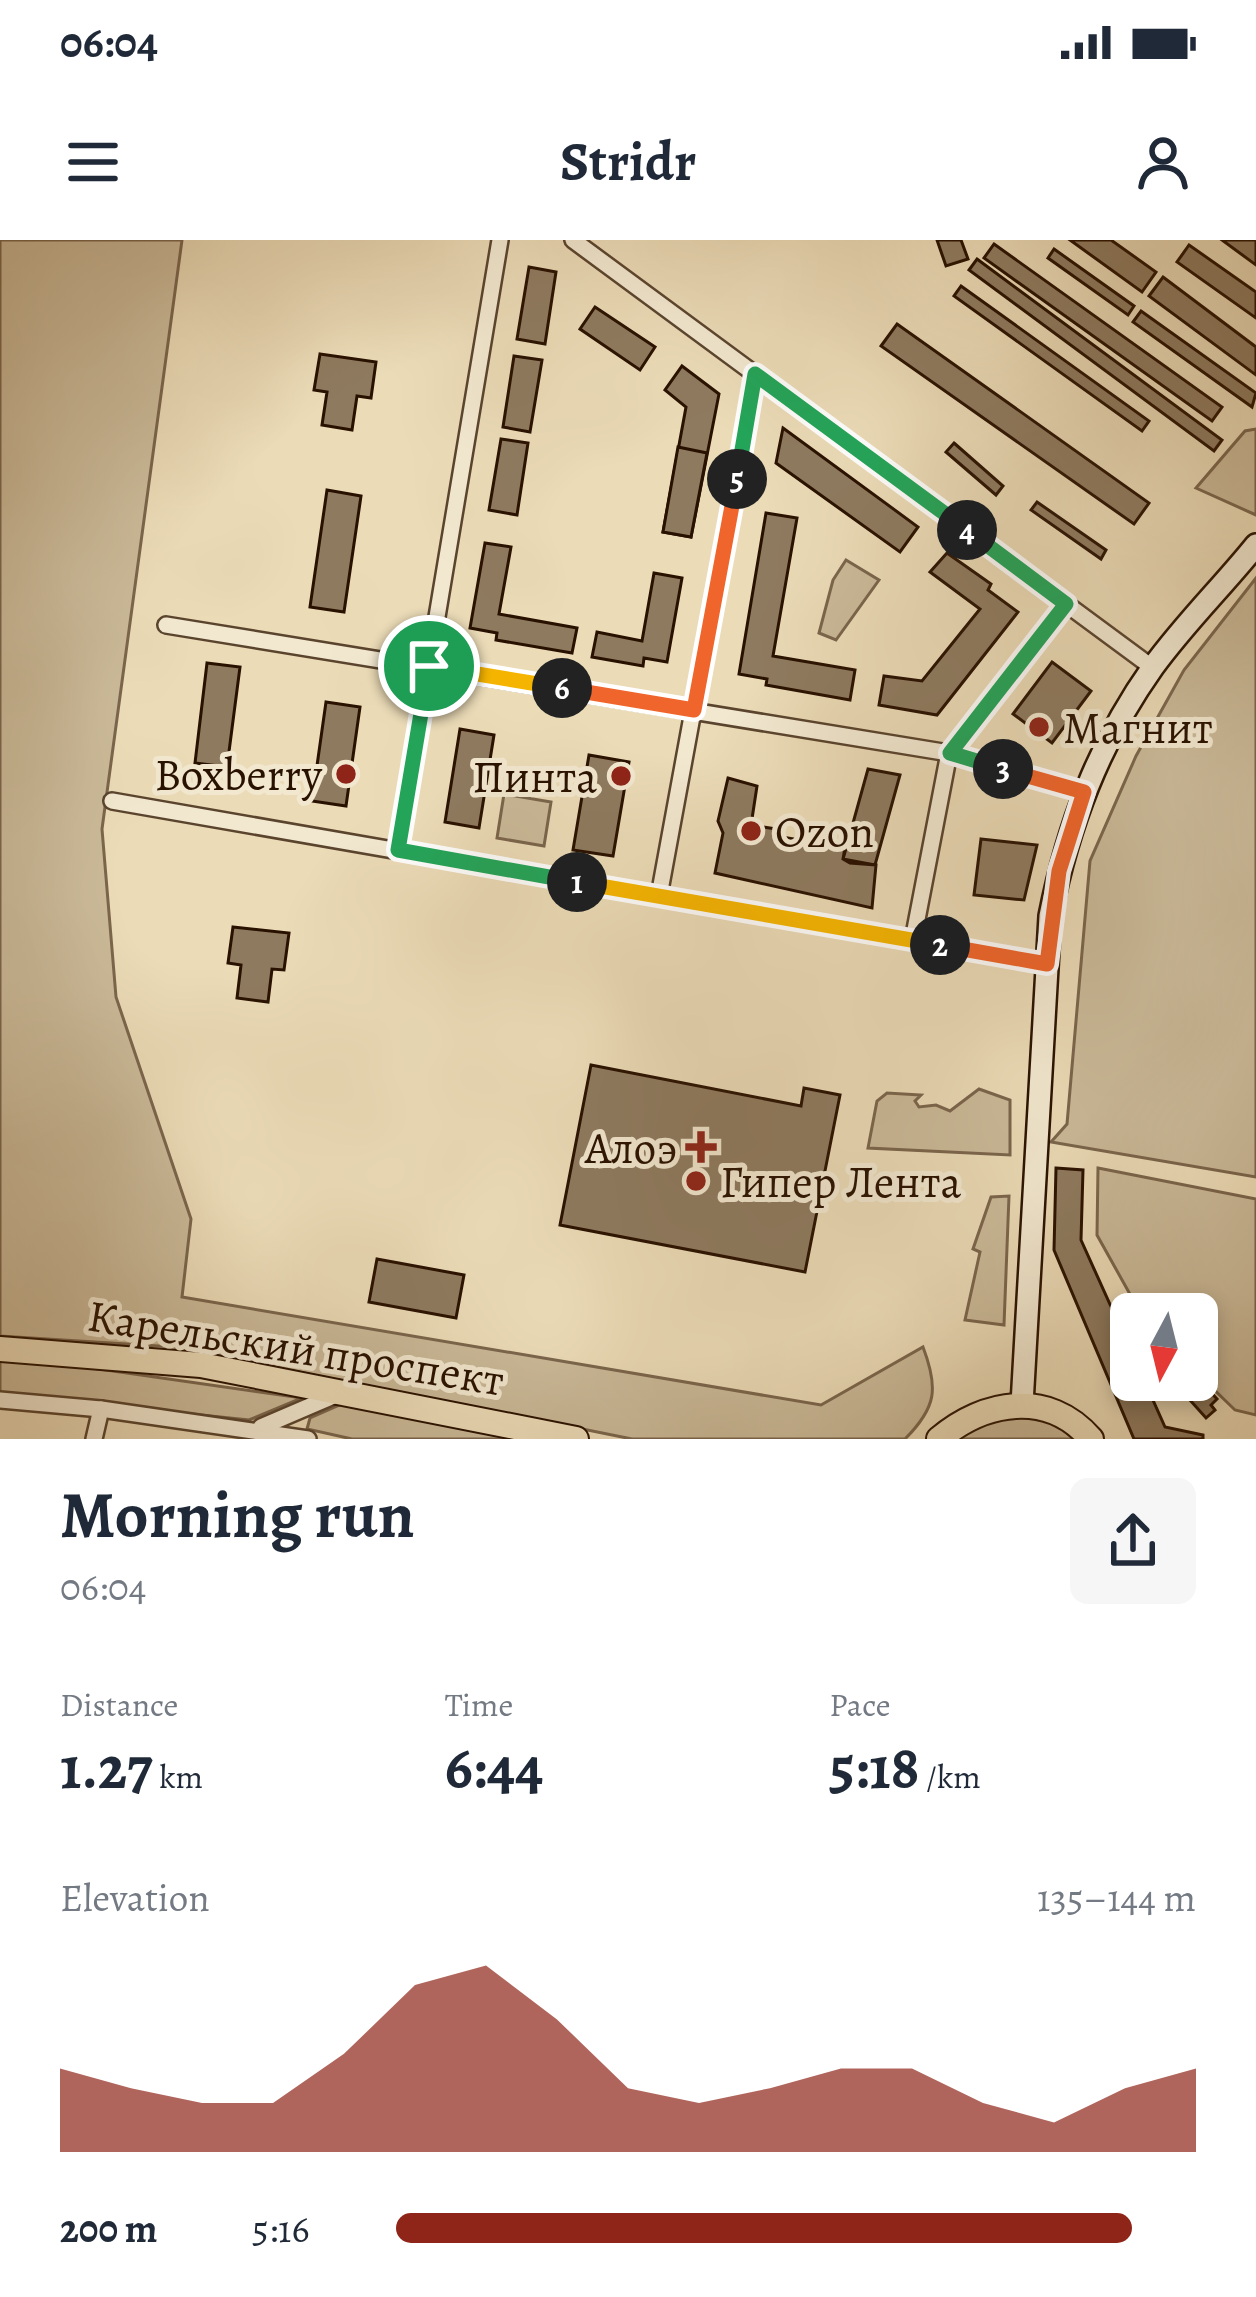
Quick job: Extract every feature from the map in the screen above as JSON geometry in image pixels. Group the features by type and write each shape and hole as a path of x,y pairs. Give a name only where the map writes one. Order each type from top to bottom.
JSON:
{"main road":[{"name":"Карельский проспект","path":"0,1349 201,1365 576,1439"},
{"path":"939,1439 965,1417 1022,1404 1054,1412 1091,1439"}],"street":[{"path":"398,850 500,240"},
{"path":"573,240 1153,668"},
{"path":"659,896 755,374"},
{"path":"1022,1404 1047,964 1059,871 1106,741 1153,668 1256,545"},
{"path":"914,940 950,753 1066,604"},
{"path":"166,625 950,753 1084,792"},
{"path":"112,801 1047,964"},
{"path":"258,1429 344,1390"},
{"path":"0,1400 101,1408 308,1439"},
{"path":"94,1439 101,1408"}],"shaded area":[{"path":"0,240 182,240 102,829 116,997 191,1219 182,1297 821,1405 923,1347 932,1397 905,1439 632,1439 174,1347 0,1336"},
{"path":"1256,429 1256,515 1196,488 1245,431"},
{"path":"846,560 879,580 836,640 819,633 833,580"},
{"path":"1256,578 1256,1177 1051,1142 1067,1124 1090,861 1136,756 1184,670"},
{"path":"504,794 551,802 544,846 497,838"},
{"path":"979,1089 1010,1100 1010,1155 868,1148 877,1101 887,1093 921,1095 915,1101 919,1107 936,1105 950,1111"},
{"path":"1098,1168 1256,1199 1256,1415 1235,1410 1218,1393 1218,1293 1129,1293 1097,1235"},
{"path":"1009,1196 1004,1325 965,1320 980,1252 973,1249 991,1197"},
{"path":"0,1361 57,1363 302,1398 249,1420 0,1394"},
{"path":"342,1404 516,1439 352,1439 307,1429 310,1418"},
{"path":"1026,1415 1061,1423 1081,1439 952,1439 976,1423"}],"building":[{"path":"937,240 961,240 968,259 946,266"},
{"path":"1070,240 1111,240 1156,272 1142,292"},
{"path":"1222,240 1256,240 1256,265"},
{"path":"994,244 1222,407 1212,421 984,258"},
{"path":"1189,245 1256,292 1256,318 1177,262"},
{"path":"1054,249 1134,306 1128,315 1048,258"},
{"path":"977,259 1222,440 1214,451 969,270"},
{"path":"529,267 556,272 545,344 517,339"},
{"path":"1163,277 1256,347 1256,375 1149,296"},
{"path":"961,286 1149,421 1142,431 954,296"},
{"path":"595,307 655,347 640,370 580,329"},
{"path":"1141,311 1256,393 1252,407 1133,322"},
{"path":"897,324 1149,503 1134,524 881,346"},
{"path":"320,354 376,362 371,398 357,396 352,430 322,425 327,392 314,390"},
{"path":"514,356 542,360 530,432 503,427"},
{"path":"682,366 719,394 691,537 663,532 686,407 665,390"},
{"path":"783,428 918,527 900,552 776,463"},
{"path":"501,439 528,443 517,515 489,510"},
{"path":"954,443 1003,486 996,495 946,452"},
{"path":"678,447 707,453 691,537 663,532"},
{"path":"327,490 361,496 344,612 310,607"},
{"path":"1037,502 1106,550 1101,559 1031,510"},
{"path":"766,513 797,518 773,656 855,670 850,700 766,685 767,679 739,674"},
{"path":"485,543 511,547 499,614 577,628 572,653 496,640 497,633 470,628"},
{"path":"947,553 991,584 988,590 1018,612 937,715 879,705 884,676 922,681 980,609 930,572"},
{"path":"654,573 682,578 667,662 644,658 643,666 592,657 597,632 642,641"},
{"path":"1052,662 1091,691 1052,743 1013,714"},
{"path":"207,663 240,667 227,767 195,763"},
{"path":"326,702 360,707 346,806 312,801"},
{"path":"460,729 494,735 479,828 445,822"},
{"path":"589,755 629,762 613,856 573,850"},
{"path":"868,769 900,775 875,865 843,859"},
{"path":"728,778 757,786 750,832 762,833 763,827 783,830 782,837 845,848 843,859 850,863 876,865 872,908 715,873 723,833 718,821"},
{"path":"981,839 1037,845 1024,900 974,895"},
{"path":"233,927 289,933 284,970 272,969 268,1002 237,998 241,965 228,963"},
{"name":"Гипер Лента","path":"591,1065 801,1106 804,1088 840,1095 805,1272 560,1225"},
{"path":"1056,1168 1083,1170 1081,1240 1110,1304 1110,1382 1054,1250"},
{"path":"377,1259 464,1275 456,1318 369,1302"},
{"path":"1118,1401 1153,1401 1165,1427 1203,1435 1203,1439 1134,1439"},
{"path":"1191,1401 1215,1401 1211,1405 1215,1410 1206,1418"}],"place":[{"name":"Магнит","path":"1039,727"},
{"name":"Boxberry","path":"346,774"},
{"name":"Пинта","path":"621,776"},
{"name":"Ozon","path":"751,831"},
{"name":"Алоэ","path":"701,1147"},
{"name":"Гипер Лента","path":"696,1181"}],"route":[{"path":"755,374 1066,604 950,753 1084,792 1059,871 1047,964 398,850 429,666 694,710 755,374"}]}
